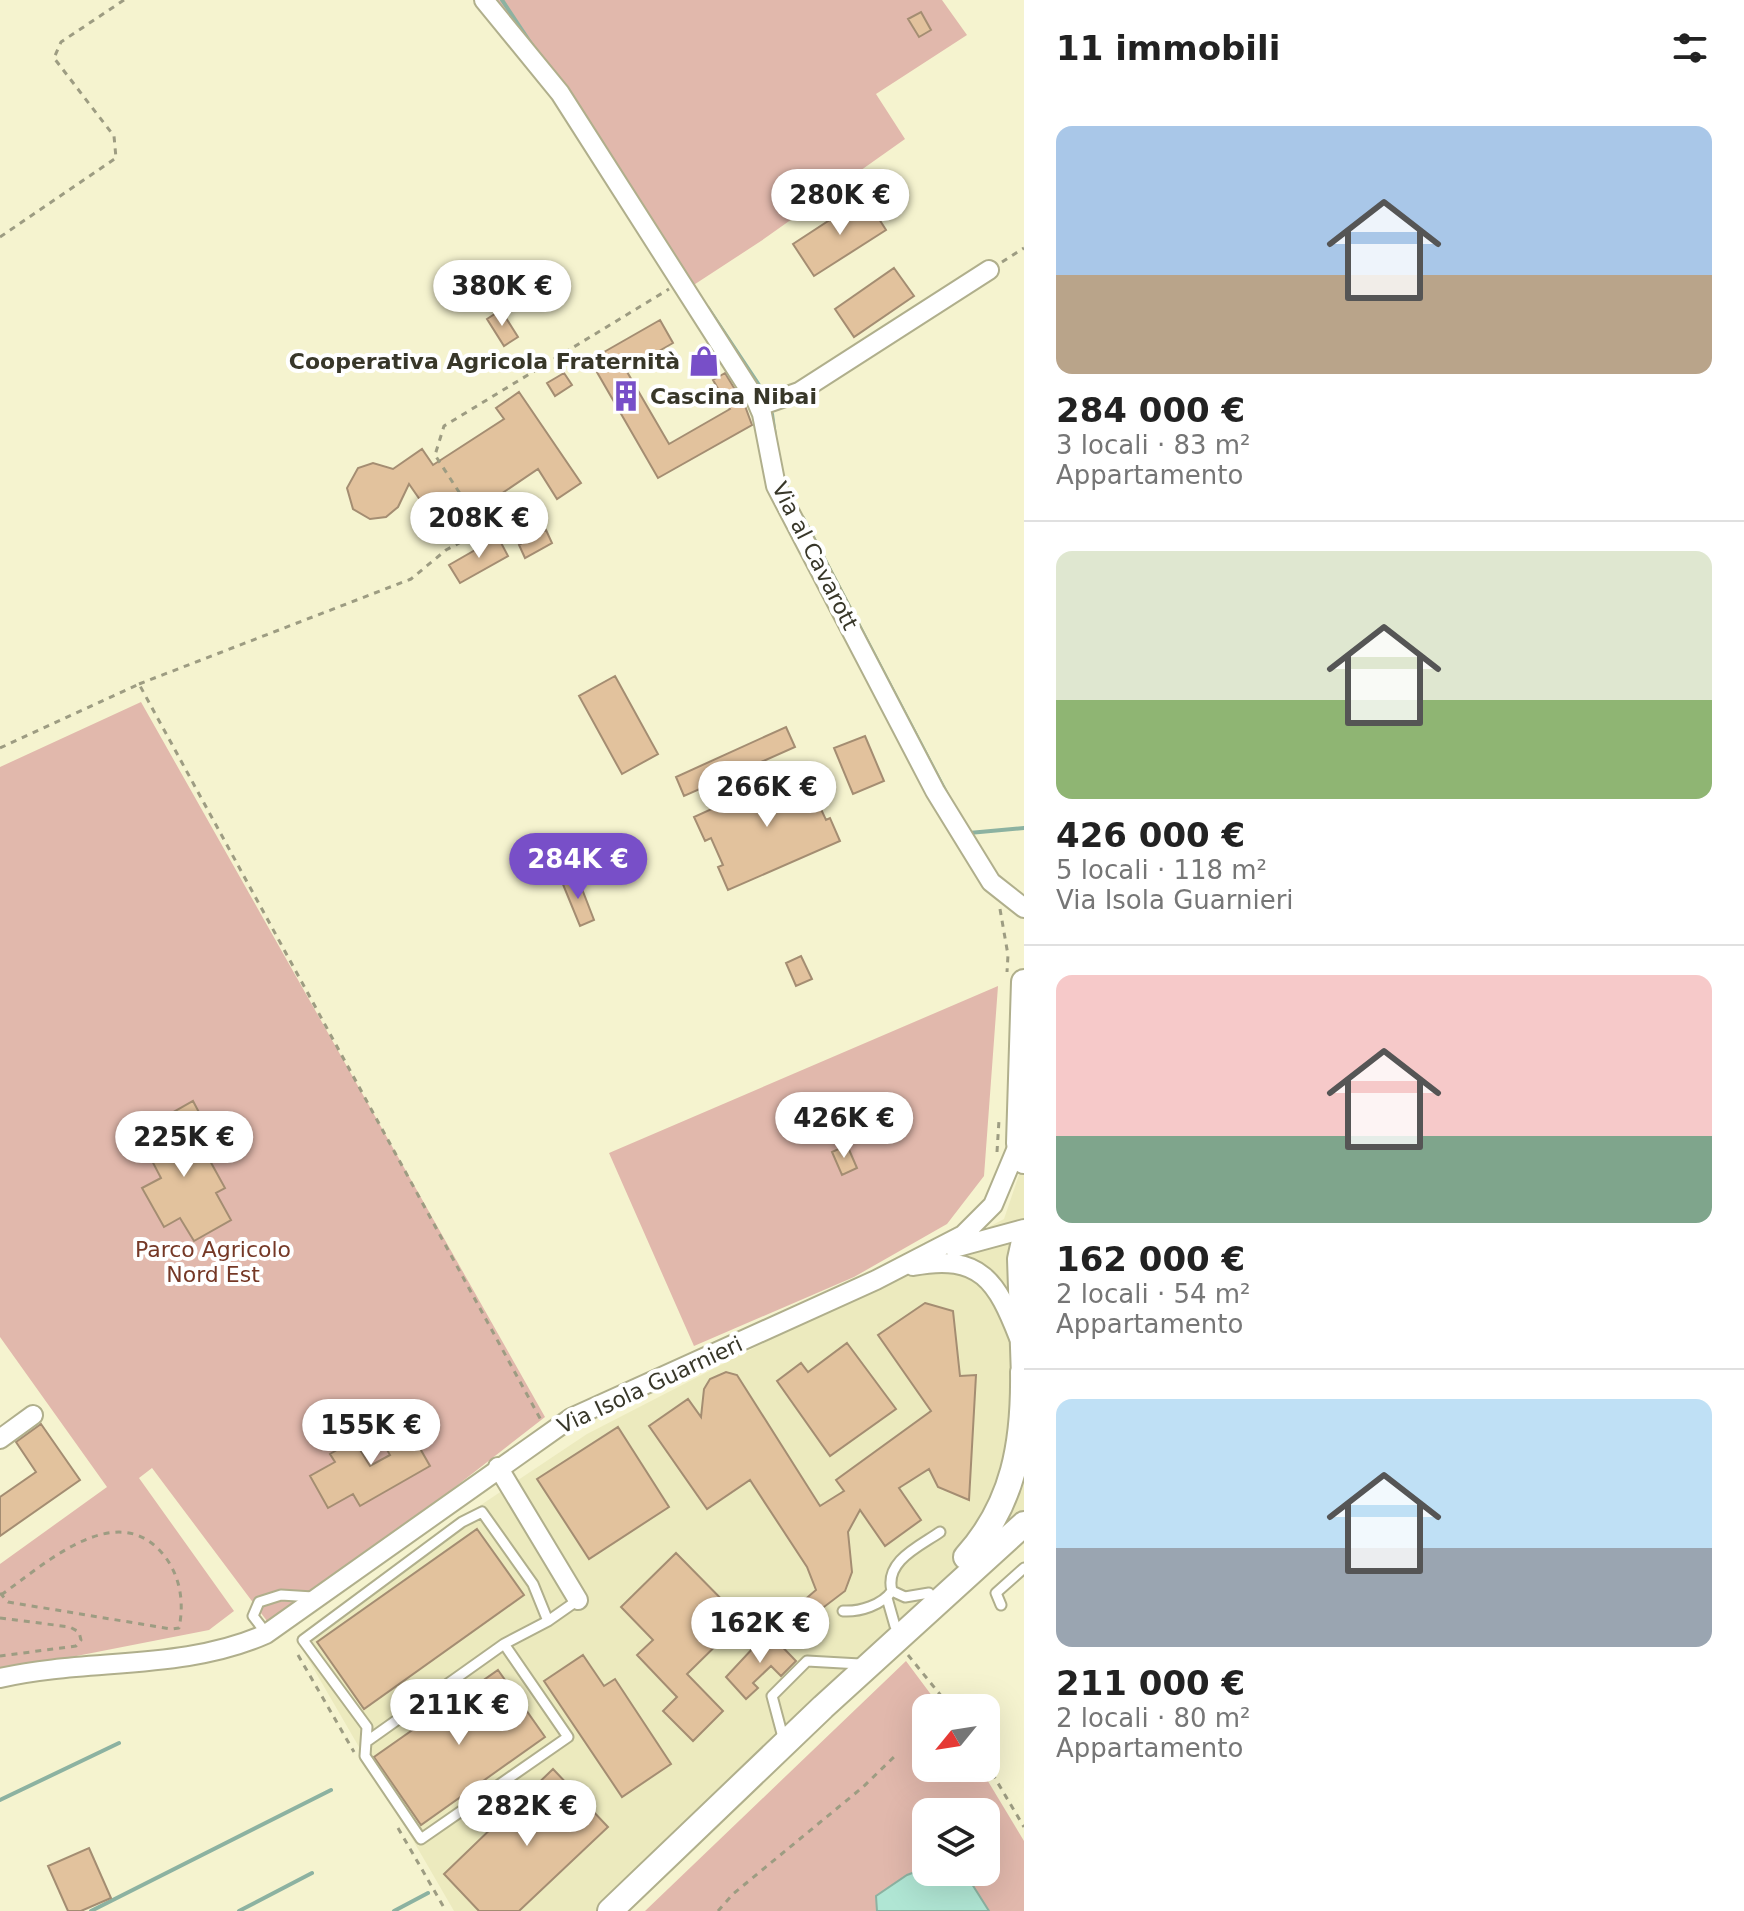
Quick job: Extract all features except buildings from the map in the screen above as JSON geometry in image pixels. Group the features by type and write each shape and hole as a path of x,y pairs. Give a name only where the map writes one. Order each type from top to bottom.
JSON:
{"main road":[{"path":"1015,984 1022,1152"},
{"path":"610,1911 823,1707 981,1541 1002,1507 1022,1439 1020,1259 1024,1241"},
{"path":"823,1707 860,1664 1019,1533"}],"street":[{"name":"Via al Cavarott","path":"484,0 560,93 759,406 776,486 935,791 983,871 1001,893 1024,908"},
{"path":"759,406 799,392 989,270"},
{"name":"Via Isola Guarnieri","path":"0,1678 78,1665 212,1651 266,1634 321,1598 548,1432 594,1406 876,1280 963,1235 985,1216 1022,1152"},
{"name":"Via Isola Guarnieri","path":"917,1259 1024,1229"},
{"name":"Via Isola Guarnieri","path":"876,1280 910,1267 931,1264 957,1266 983,1275 1003,1296 1023,1365"},
{"path":"0,1439 33,1415"},
{"path":"498,1467 578,1600"}],"lane":[{"path":"504,1644 568,1737 421,1839 365,1756 367,1727 303,1640 462,1522 482,1512 533,1584 548,1621"},
{"path":"895,1634 889,1594 890,1580 897,1563 940,1532"},
{"path":"1001,1605 996,1593 1024,1568"},
{"path":"843,1611 861,1609 889,1594 905,1597 929,1593"},
{"path":"266,1634 253,1616 259,1602 289,1594 321,1598"},
{"path":"366,1742 504,1644 548,1621 578,1600"},
{"path":"785,1743 772,1696 807,1661 860,1664"}],"path":[{"path":"0,237 116,158 114,136 54,58 61,42 124,0"},
{"path":"989,270 1024,248"},
{"path":"0,748 139,684 411,579 446,550 476,534 481,526 435,455 444,426 679,283"},
{"path":"139,684 548,1432"},
{"path":"1001,893 1001,917 1015,984"},
{"path":"997,1162 999,1114"},
{"path":"118,1532 159,1550 177,1578 182,1614 179,1628 171,1629 8,1602 0,1595 81,1540 99,1533 118,1532"},
{"path":"0,1618 70,1627 77,1631 81,1640 76,1646 0,1656"},
{"path":"895,1634 940,1694"},
{"path":"718,1911 898,1753"},
{"path":"997,1782 1024,1827"}],"shaded area":[{"path":"1024,1160 1024,1511 599,1911 454,1911 297,1640 457,1521 587,1434 1004,1219"}],"green space":[{"path":"491,0 942,0 967,35 876,94 905,139 686,290"},
{"name":"Parco Agricolo Nord Est","path":"141,702 545,1417 273,1629 152,1468 139,1478 234,1611 209,1630 0,1671 0,1564 107,1487 0,1337 0,767"},
{"path":"998,986 984,1176 947,1224 854,1277 694,1346 609,1153"},
{"path":"906,1661 931,1694 912,1694 912,1782 988,1782 998,1798 912,1798 912,1886 1000,1886 1000,1801 1024,1841 1024,1911 645,1911"}],"water":[{"path":"912,1873 912,1886 973,1886 989,1911 877,1911 876,1896"}],"waterway":[{"path":"502,0 534,48"},
{"path":"708,308 761,388"},
{"path":"772,414 775,436"},
{"path":"803,518 949,798"},
{"path":"969,833 1024,828"},
{"path":"0,1800 119,1743"},
{"path":"91,1911 331,1790"},
{"path":"239,1911 312,1873"},
{"path":"394,1911 428,1893"}],"place":[{"name":"Cooperativa Agricola Fraternità","path":"704,361"},
{"name":"Cascina Nibai","path":"626,396"}]}
